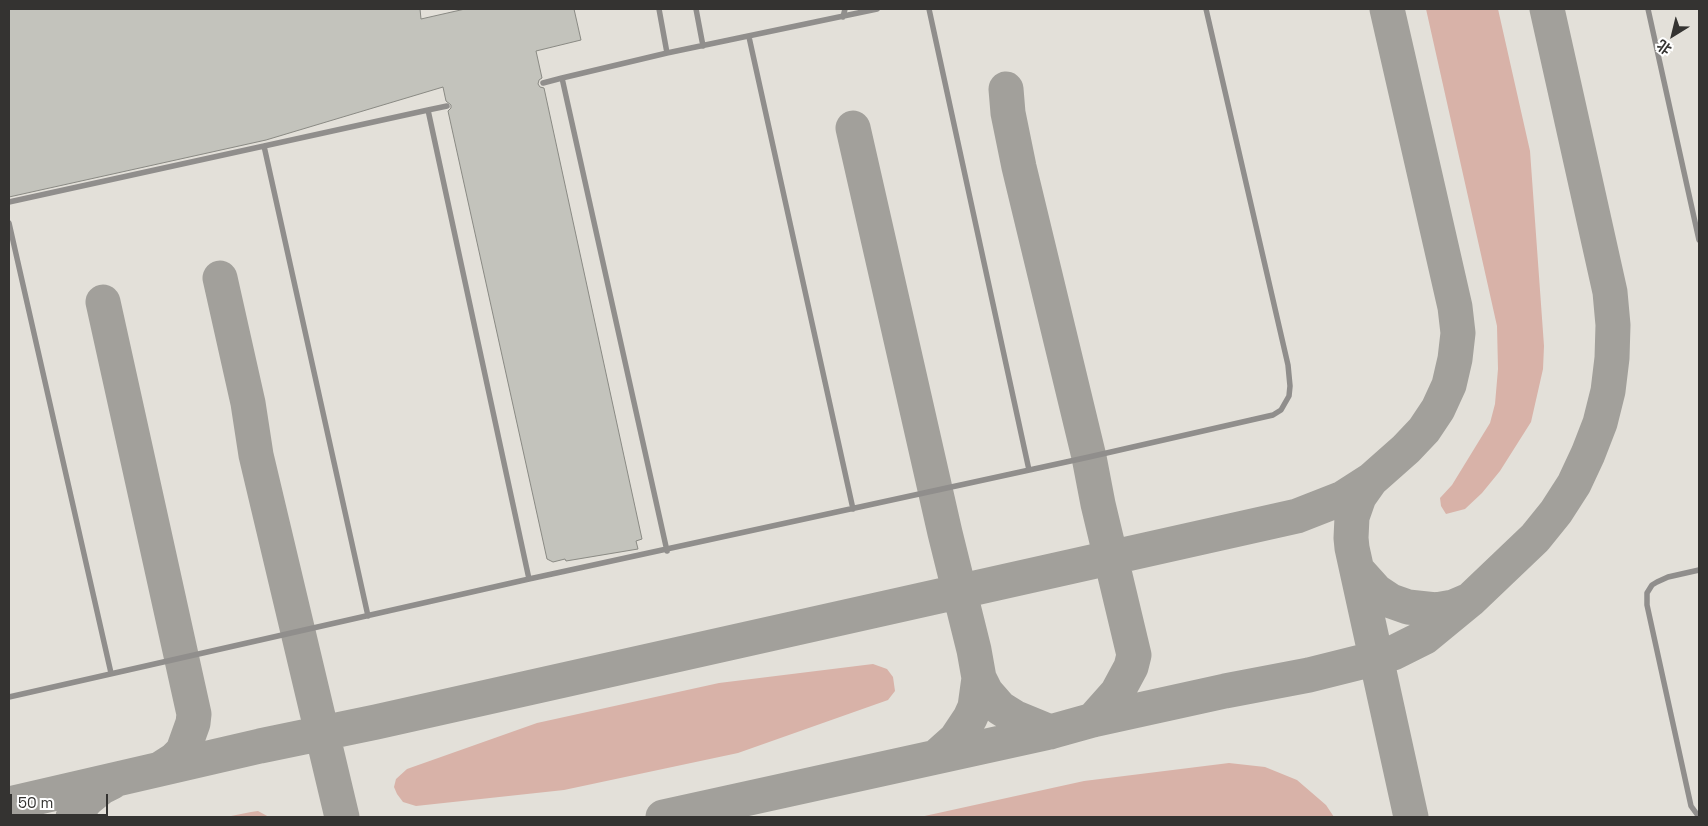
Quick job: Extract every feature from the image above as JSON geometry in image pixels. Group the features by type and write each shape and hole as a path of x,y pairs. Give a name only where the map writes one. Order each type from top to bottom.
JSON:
{"lane":[{"path":"659,9 668,53"},
{"path":"696,9 703,46"},
{"path":"843,17 845,9"},
{"path":"543,83 668,53 877,9"},
{"path":"929,9 1029,470"},
{"path":"9,697 1273,416 1281,410 1290,396 1288,366 1206,9"},
{"path":"1648,9 1699,240"},
{"path":"749,37 853,509"},
{"path":"562,78 667,550"},
{"path":"9,202 447,106"},
{"path":"428,110 529,580"},
{"path":"264,146 368,616"},
{"path":"9,223 111,673"},
{"path":"1699,570 1668,577 1657,582 1647,593 1647,605 1691,806 1699,817"}],"shaded area":[{"path":"1426,9 1498,9 1530,151 1544,346 1543,369 1531,422 1500,471 1482,493 1465,509 1446,514 1441,506 1440,498 1452,485 1490,423 1495,404 1498,369 1497,326"},
{"path":"873,664 887,669 893,677 895,691 888,700 738,753 564,790 416,806 403,802 394,787 396,779 407,769 537,723 719,683"},
{"path":"1229,763 1265,767 1297,780 1326,805 1334,817 920,817 1084,781"},
{"path":"258,811 269,817 226,817 251,812"}],"building":[{"path":"9,9 420,9 421,19 465,9 574,9 581,40 536,51 542,78 538,84 544,88 642,539 636,541 638,549 566,561 565,559 553,562 547,559 448,111 451,105 446,101 443,87 266,140 9,197"}],"taxiway":[{"path":"9,804 260,746 376,722 1297,516 1343,498 1371,480 1424,430 1438,409 1449,385 1458,333 1455,307 1387,9"},
{"path":"663,817 1050,732 1093,720 1309,675 1377,658 1393,653 1425,637 1470,600 1535,538 1556,512 1574,484 1588,454 1600,423 1608,391 1613,325 1610,292 1547,9"},
{"path":"1006,89 1008,113 1019,167 1089,457 1098,504 1134,655 1131,667 1117,693 1093,720"},
{"path":"853,128 979,678 975,707 970,718 956,739 937,756"},
{"path":"220,278 248,403 256,455 342,817"},
{"path":"103,302 194,714 193,723 183,751 174,760 160,769"},
{"path":"1371,480 1359,497 1352,517 1352,548 1411,817"},
{"path":"1358,571 1376,591 1391,601 1408,607 1436,610 1453,607 1467,601"},
{"path":"979,678 986,692 1000,708 1016,718 1050,732"},
{"path":"73,817 86,800 102,787 112,782"}]}
